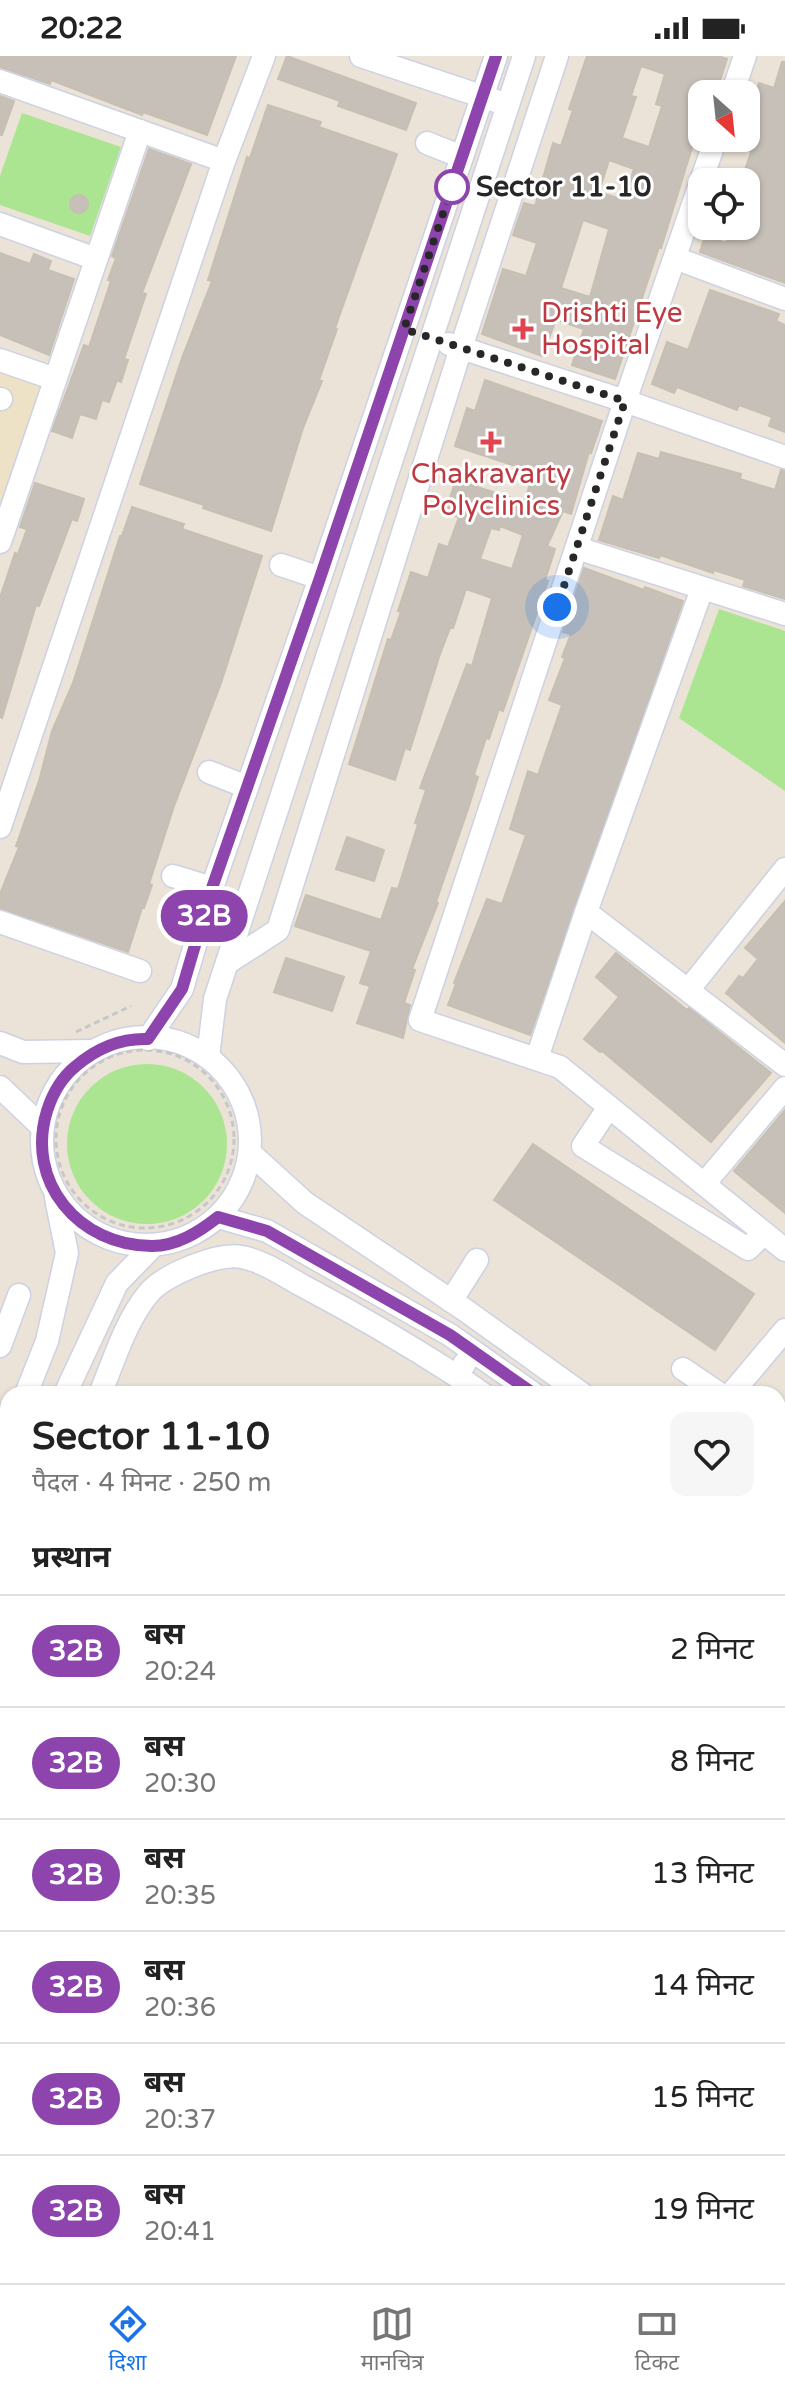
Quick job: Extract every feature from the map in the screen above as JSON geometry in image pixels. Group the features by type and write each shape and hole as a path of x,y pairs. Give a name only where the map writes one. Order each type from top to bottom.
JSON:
{"street":[{"path":"0,827 5,796 224,161 264,56"},
{"path":"361,56 508,105"},
{"path":"148,1039 182,989 212,888 496,56"},
{"path":"208,1057 215,999 524,56"},
{"path":"227,963 278,930 461,348 557,56"},
{"path":"737,80 745,56"},
{"path":"0,81 224,161"},
{"path":"0,542 140,131"},
{"path":"427,143 462,157"},
{"path":"711,152 625,401 420,1020 560,1067 785,1250"},
{"path":"0,224 96,259"},
{"path":"675,258 785,299"},
{"path":"404,329 785,457"},
{"path":"0,360 55,379"},
{"path":"577,548 785,614"},
{"path":"281,565 320,578"},
{"path":"537,1058 702,589"},
{"path":"209,772 247,787"},
{"path":"689,989 785,869"},
{"path":"173,876 212,888"},
{"path":"586,912 785,1065"},
{"path":"0,922 140,971"},
{"path":"0,1043 23,1052 93,1051 129,1038 168,1039 208,1057 233,1082 243,1102 250,1126 250,1153 240,1187 218,1217 184,1239 153,1246 113,1241 78,1221 55,1193"},
{"path":"29,1386 47,1341 67,1253 55,1193 42,1155 42,1127 52,1095 66,1075 93,1051"},
{"path":"0,1087 42,1127"},
{"path":"704,1184 785,1088"},
{"path":"609,1107 583,1146 748,1249 764,1233"},
{"path":"250,1153 305,1203 571,1386"},
{"path":"218,1217 267,1231 450,1335 523,1386"},
{"path":"69,1386 117,1283 153,1246"},
{"path":"103,1386 129,1325 148,1293 161,1283 212,1259 231,1255 246,1257 274,1270 394,1336 465,1386"},
{"path":"451,1301 477,1260"},
{"path":"0,1346 19,1295"},
{"path":"738,1386 785,1330"},
{"path":"466,1386 472,1350"},
{"path":"683,1369 708,1386"}],"path":[{"path":"74,1033 131,1006"},
{"path":"138,1049 168,1052 195,1064 217,1084 230,1111 235,1140 229,1169 214,1195 192,1215 165,1226 135,1228 107,1221 82,1204 65,1181 55,1153 56,1123 66,1096 84,1072 109,1056 138,1049"}],"shaded area":[{"path":"0,373 43,388 0,512"}],"green space":[{"path":"22,113 121,147 90,236 0,205 0,176"},
{"path":"719,609 785,631 785,791 679,718"},
{"path":"147,1064 178,1070 203,1088 221,1113 227,1144 221,1175 203,1200 178,1218 147,1224 116,1218 91,1200 73,1175 67,1144 73,1113 91,1088 116,1070"}],"building":[{"path":"0,56 236,56 207,135 143,112 142,115 51,80 50,84 0,67"},
{"path":"287,56 416,103 406,130 338,106 340,101 278,79"},
{"path":"587,56 718,56 727,59 720,80 688,80 688,152 691,152 615,379 572,365 584,329 556,320 542,356 482,334 503,269 526,276 537,243 513,235 524,203 535,206 553,143 561,146 573,110 569,109","holes":["641,66 665,74 656,104 662,106 649,147 622,138 636,97 631,96","609,160 634,169 623,200 599,192","583,220 609,229 590,297 561,288"]},
{"path":"782,62 785,62 785,283 700,252 704,240 726,243 727,240 760,240 760,168 746,168 751,152 760,152 760,83 774,88"},
{"path":"0,96 14,101 2,135 0,135"},
{"path":"268,105 321,122 319,127 397,154 335,328 319,380 322,381 303,428 271,531 140,484 182,358 212,281 208,280 247,157 250,158"},
{"path":"149,149 191,164 142,293 146,294 124,359 128,360 121,382 117,380 109,402 102,400 96,419 80,414 72,438 52,431 84,345 89,347 111,281 108,280 116,258 112,256"},
{"path":"79,195 88,204 79,213 70,204"},
{"path":"0,253 30,264 34,254 51,261 48,270 74,279 49,355 0,335"},
{"path":"710,290 779,314 776,321 785,325 785,432 769,426 772,417 739,405 737,410 677,387 674,393 652,384 667,342 688,350"},
{"path":"485,380 602,421 589,452 571,514 563,511 547,546 555,549 545,580 548,581 503,711 499,709 489,739 486,738 474,775 478,777 438,903 412,969 415,970 404,1003 410,1005 403,1038 357,1023 370,986 360,983 371,951 295,926 306,895 381,920 392,888 398,889 426,790 420,788 467,664 472,666 492,598 466,589 453,628 450,628 440,654 410,750 405,748 395,780 349,764 388,639 391,640 401,612 398,611 411,572 428,578 439,544 448,547 459,517 445,513 456,480 524,502 534,472 455,446 467,408 475,411","holes":["500,526 523,535 512,569 480,559 491,528 499,530"]},
{"path":"661,452 741,474 740,479 775,490 781,470 785,471 785,599 743,586 745,580 714,570 713,573 660,555 659,558 599,540 613,496 623,500 638,453 659,459"},
{"path":"35,483 84,499 77,521 72,519 39,606 36,605 2,718 0,598 15,553 18,554 27,529 20,527"},
{"path":"132,507 184,524 182,529 262,556 221,683 174,806 149,884 152,885 128,952 0,908 0,894 19,847 16,846 39,781 52,731 73,683"},
{"path":"584,568 683,601 530,1035 448,1005 487,899 502,904 526,835 510,829 528,771 538,775 562,705 549,700 565,658 562,657 571,634 563,632"},
{"path":"347,837 384,850 374,881 336,869"},
{"path":"785,901 785,1043 726,993 758,959 745,948"},
{"path":"616,953 771,1073 711,1142 584,1039 619,997 596,977"},
{"path":"286,958 344,977 332,1011 274,992"},
{"path":"785,1110 785,1213 734,1171"},
{"path":"533,1144 754,1294 715,1350 494,1200"}],"bus line":[{"name":"32B","path":"496,56 212,888 182,989 148,1039 129,1038 93,1051 66,1075 52,1095 42,1127 42,1155 55,1193 78,1221 113,1241 153,1246 168,1243 184,1239 218,1217 267,1231 450,1335 523,1386"}],"place":[{"name":"Sector 11-10","path":"452,187"},
{"name":"Drishti Eye Hospital","path":"523,329"},
{"name":"Chakravarty Polyclinics","path":"491,442"}],"route":[{"path":"452,187 404,329 625,401 557,607"}]}
